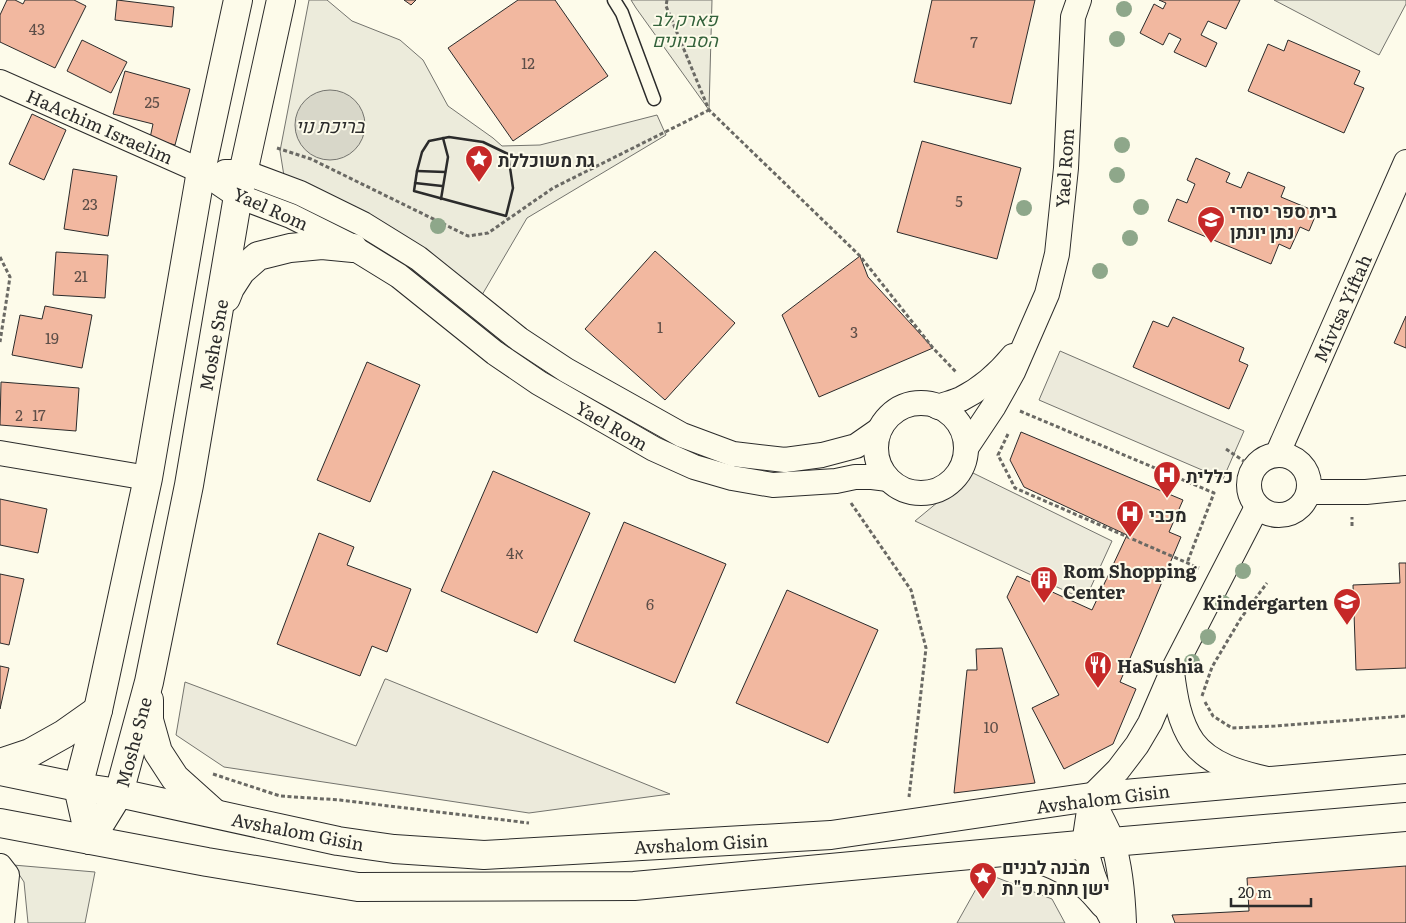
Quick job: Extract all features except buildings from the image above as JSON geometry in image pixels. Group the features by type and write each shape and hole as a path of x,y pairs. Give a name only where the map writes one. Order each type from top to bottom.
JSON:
{"street":[{"path":"90,840 78,787 98,710 148,478 201,171 238,0"},
{"name":"Moshe Sne","path":"90,840 119,793 149,682 190,485 241,184 281,0"},
{"name":"Yael Rom","path":"966,448 1013,372 1047,294 1057,254 1066,168 1074,17 1079,0"},
{"name":"HaAchim Israelim","path":"0,82 201,171"},
{"name":"Mivtsa Yiftah","path":"1277,454 1406,162"},
{"name":"Yael Rom","path":"201,171 241,184 300,193 362,224 418,258 519,339 566,370 682,436 733,454 785,460 822,455 856,446 879,430"},
{"name":"Yael Rom","path":"241,184 291,216 354,248 399,276 495,353 539,383 654,449 694,467 732,478 773,485 836,481 855,477 888,479"},
{"path":"218,318 230,288 241,271 258,256 290,248 322,245 354,248"},
{"name":"Yael Rom","path":"938,407 962,398 974,391 1003,369 1030,333"},
{"path":"923,403 938,407 950,414 960,426 966,448 960,471 950,482 937,490 918,493 903,490 893,484 883,472 876,450 879,430 884,421 896,411 910,404 923,403"},
{"path":"0,453 148,478"},
{"path":"1277,454 1288,455 1297,460 1306,472 1309,492 1304,502 1297,509 1287,514 1277,515 1257,507 1251,498 1248,488 1249,477 1258,462 1277,454"},
{"path":"1309,492 1366,492 1406,488"},
{"path":"1109,913 1093,875 1084,844 1091,797 1118,770 1137,746 1150,723 1172,672 1257,507"},
{"path":"1172,672 1175,694 1182,720 1193,742 1208,756 1224,765 1245,774 1276,781"},
{"path":"149,682 149,720 158,752 175,778 215,814"},
{"path":"0,763 30,753 64,734 98,710"},
{"name":"Avshalom Gisin","path":"0,771 78,787 119,793 338,841 394,849 484,855 831,835 1091,797 1406,769"},
{"path":"1091,797 1112,842 1123,897 1124,923"},
{"name":"Avshalom Gisin","path":"0,823 207,862 358,887 634,886 1084,844 1406,817"},
{"path":"1007,851 1034,857 1062,869 1085,884 1109,913"},
{"path":"0,866 7,875 2,923"}],"lane":[{"path":"614,0 622,14 654,99"}],"path":[{"path":"667,0 666,6 708,110 860,256 933,348 974,391"},
{"path":"250,140 311,159 468,236 488,233 553,188 708,110"},
{"path":"0,257 10,276 0,342"},
{"path":"1011,429 998,455 1015,488 1187,564 1214,493 1020,411 1016,420"},
{"path":"1226,449 1254,468"},
{"path":"836,481 911,590 926,648 909,803 922,803 942,819"},
{"path":"1267,582 1241,618 1212,667 1202,697 1212,716 1232,728 1406,716"},
{"path":"211,774 280,796 340,800 529,823"}],"green space":[{"path":"309,0 327,0 352,21 400,40 423,60 448,106 502,146 540,145 657,115 666,135 527,218 482,295 284,176 280,151"},
{"name":"פארק לב הסביונים","path":"631,0 712,0 709,110 636,8"},
{"path":"1274,0 1406,0 1406,4 1379,55"},
{"path":"13,865 95,872 85,923 28,923 24,882"}],"shaded area":[{"path":"1060,351 1244,431 1223,479 1039,400"},
{"path":"973,473 1112,541 1085,600 915,521"},
{"path":"385,679 670,794 529,813 224,767 176,735 185,682 356,746"},
{"path":"985,873 1052,899 1065,923 957,923"}],"water":[{"name":"בריכת נוי","path":"337,90 350,96 359,105 363,111 365,125 363,139 355,150 344,158 323,160 316,158 305,150 297,139 295,118 297,111 305,100 316,92"}],"wall":[{"path":"449,137 483,142 508,154 513,188 506,216 414,191 422,152 429,141 449,137"},
{"path":"441,199 448,157 443,138"},
{"path":"417,171 445,172"},
{"path":"415,183 442,186"}],"place":[{"name":"גת משוכללת","path":"479,183"},
{"name":"בית ספר יסודי נתן יונתן","path":"1211,244"},
{"name":"כללית","path":"1167,499"},
{"name":"מכבי","path":"1130,538"},
{"name":"Rom Shopping Center","path":"1044,604"},
{"name":"Kindergarten","path":"1347,626"},
{"name":"HaSushia","path":"1098,689"},
{"name":"מבנה לבנים ישן תחנת פ\"ת","path":"983,900"}]}
